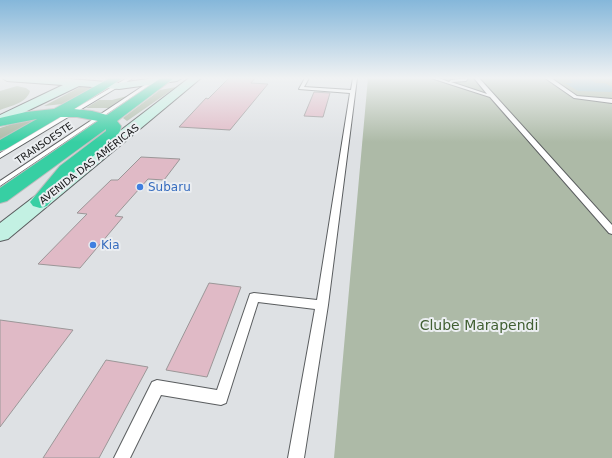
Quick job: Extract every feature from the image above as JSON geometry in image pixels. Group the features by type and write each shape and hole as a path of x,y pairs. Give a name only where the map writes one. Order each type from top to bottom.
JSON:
{"highway":[{"path":"0,146 83,99"},
{"name":"AVENIDA DAS AMÉRICAS","path":"0,197 104,119 135,99"},
{"path":"0,121 31,115 73,112 104,119 114,126 114,131 66,170 40,202"}],"main road":[{"path":"27,106 36,99"},
{"path":"0,121 41,99"},
{"name":"AVENIDA DAS AMÉRICAS","path":"0,234 169,99"}],"lane":[{"name":"TRANSOESTE","path":"0,156 73,112 91,99"},
{"path":"296,458 322,305 352,99"},
{"path":"493,99 612,231"},
{"path":"597,99 612,101"},
{"name":"TRANSOESTE","path":"0,184 104,119"},
{"path":"122,458 157,387 221,398 254,297 322,305"}],"green space":[{"path":"0,99 24,99 18,104 0,110"},
{"path":"57,99 77,99 71,103 44,106"},
{"path":"124,99 111,108 86,108 99,100"},
{"path":"148,99 158,99 127,121 123,118"},
{"name":"Clube Marapendi","path":"366,99 612,99 612,458 334,458"},
{"path":"40,119 0,141 0,128 22,121"}],"building":[{"path":"205,99 255,99 230,130 179,127"},
{"path":"311,99 328,99 323,117 304,116"},
{"path":"141,157 180,159 164,180 148,179 115,216 123,217 80,268 38,264 87,214 77,213 111,180 118,180"},
{"path":"209,283 241,287 207,377 166,370"},
{"path":"0,320 73,330 0,427"},
{"path":"106,360 148,367 99,458 43,458"}],"place":[{"name":"Subaru","path":"140,187"},
{"name":"Kia","path":"93,245"}]}
